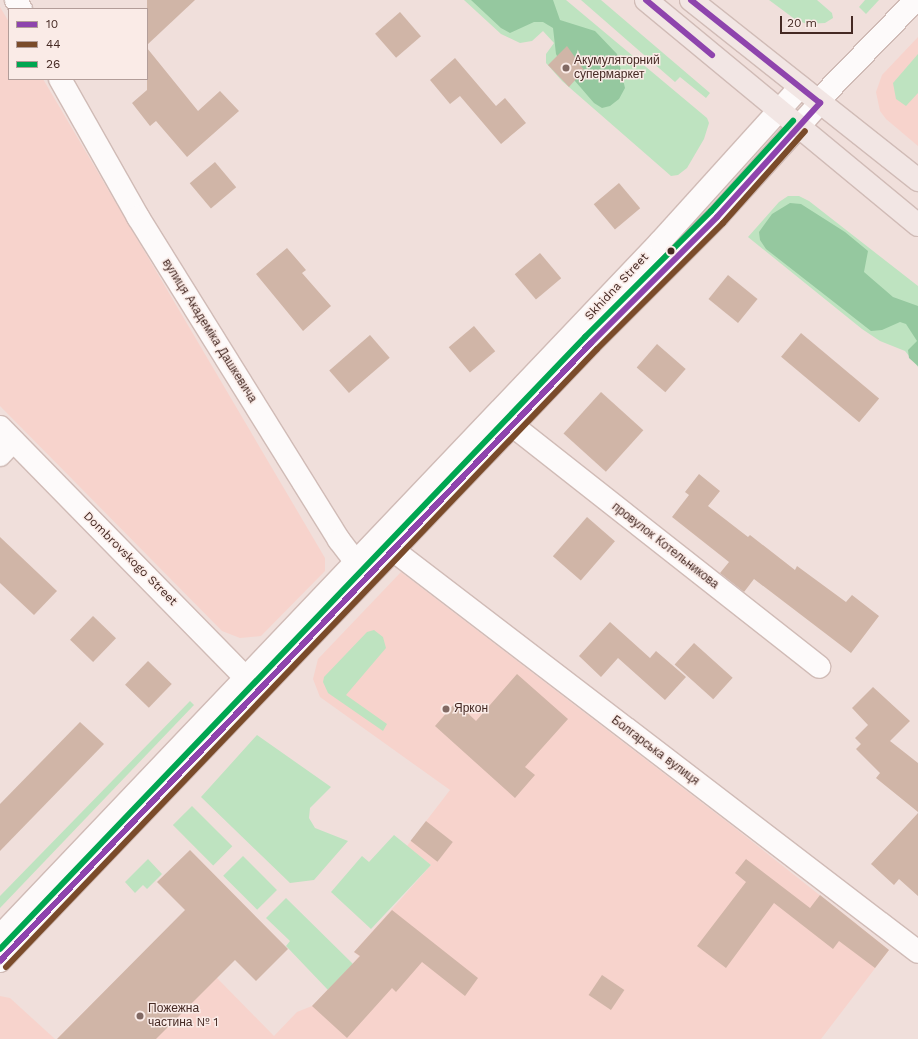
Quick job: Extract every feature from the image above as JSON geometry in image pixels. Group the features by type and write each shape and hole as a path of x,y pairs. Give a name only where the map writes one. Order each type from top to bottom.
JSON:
{"main road":[{"path":"646,0 918,225"},
{"path":"691,0 800,88 918,180"},
{"name":"Skhidna Street","path":"362,570 393,550 512,425 717,217 819,102 916,0"},
{"name":"вулиця Академіка Дашкевича","path":"61,80 142,224 362,570"},
{"name":"Skhidna Street","path":"0,961 253,685 362,570 695,206 800,88"},
{"name":"провулок Котельникова","path":"512,425 819,667"},
{"name":"Dombrovskogo Street","path":"4,441 253,685"},
{"name":"Болгарська вулиця","path":"393,550 918,952"},
{"name":"Skhidna Street","path":"0,936 253,685"}],"shaded area":[{"path":"0,7 8,20 8,80 44,80 325,558 325,571 261,636 240,638 222,631 0,406"},
{"path":"918,37 918,146 886,119 880,111 876,92 882,75"},
{"path":"401,572 731,825 889,950 821,1039 57,1039 168,928 274,1036 297,1012 312,1006 353,964 359,956 354,952 431,865 407,846 450,790 320,697 313,679 318,659"},
{"path":"0,996 10,998 55,1039 0,1039"}],"green space":[{"path":"464,0 566,0 707,118 709,123 704,139 687,168 678,175 671,176 562,81 546,63 546,54 554,43 543,31 532,41 520,43 501,34"},
{"path":"471,0 553,0 560,20 595,31 617,54 625,88 619,99 610,106 602,108 594,103 562,66 556,54 553,28 543,22 534,22 510,33 501,28"},
{"path":"581,0 601,0 710,93 706,98 680,77 675,82"},
{"path":"769,0 817,0 832,13 833,18 825,23 807,24 796,20"},
{"path":"865,0 879,0 866,14 859,7"},
{"path":"918,54 918,93 906,106 896,99 893,83"},
{"path":"788,196 799,196 809,201 918,286 918,367 905,351 880,341 862,329 748,237 779,202"},
{"path":"790,203 801,204 845,232 868,251 864,272 893,297 918,306 918,366 909,358 908,350 917,341 906,324 900,322 882,330 871,331 766,249 760,240 759,232 772,214"},
{"path":"374,630 383,637 386,648 346,695 387,724 383,731 328,693 323,682 324,677 367,632"},
{"path":"190,701 194,705 0,908 0,896"},
{"path":"257,735 331,787 310,808 309,818 315,828 348,841 314,880 290,883 201,797"},
{"path":"192,806 232,846 213,865 173,825"},
{"path":"394,835 431,865 371,929 331,892 362,856 369,862"},
{"path":"243,856 277,890 257,910 223,876"},
{"path":"148,859 162,874 147,889 143,885 135,893 125,882"},
{"path":"286,898 353,964 328,990 286,946 290,941 266,918"}],"building":[{"path":"147,0 195,0 148,44"},
{"path":"400,12 421,36 396,58 375,34"},
{"name":"Акумуляторний супермаркет","path":"567,46 584,70 569,87 548,65"},
{"path":"148,49 198,111 220,91 239,111 187,157 156,121 150,126 132,103 147,90"},
{"path":"455,58 496,106 505,98 526,123 501,144 460,96 450,104 430,80"},
{"path":"215,162 236,187 211,208 190,183"},
{"path":"619,183 640,208 615,229 594,204"},
{"path":"287,248 306,270 302,273 331,306 303,331 256,274"},
{"path":"540,253 561,278 536,299 515,274"},
{"path":"728,275 758,299 738,323 708,299"},
{"path":"474,326 495,351 470,372 449,347"},
{"path":"801,333 879,399 859,422 781,357"},
{"path":"370,335 390,358 349,393 329,370"},
{"path":"657,344 686,369 665,392 637,367"},
{"path":"601,392 643,430 606,472 564,434"},
{"path":"699,474 720,491 708,506 748,537 750,535 795,570 797,566 846,602 852,595 879,616 851,653 754,579 744,592 720,573 729,562 672,517 689,495 685,492"},
{"path":"587,517 615,541 581,581 553,556"},
{"path":"0,537 57,591 34,615 0,583"},
{"path":"93,616 116,638 93,662 70,640"},
{"path":"610,622 650,658 656,651 686,677 665,700 618,658 601,677 579,656"},
{"path":"694,643 733,678 713,699 675,665"},
{"path":"148,661 172,684 149,708 125,685"},
{"path":"517,674 568,719 525,767 535,775 515,798 435,726 456,702 476,721"},
{"path":"873,687 910,721 890,741 918,763 918,812 876,778 880,773 856,749 861,744 855,738 868,725 852,708"},
{"path":"80,722 104,744 0,851 0,804"},
{"path":"918,813 918,896 899,879 894,885 871,864"},
{"path":"426,821 453,842 437,862 411,841"},
{"path":"190,850 288,949 256,981 235,960 156,1039 57,1039 185,910 157,882"},
{"path":"746,859 810,908 820,895 889,950 875,968 839,941 833,949 774,903 726,968 697,946 746,882 735,873"},
{"path":"392,910 478,978 465,996 422,962 396,992 392,988 347,1038 312,1006 360,956 354,952"},
{"path":"602,975 624,990 611,1010 589,995"}],"transit line":[{"name":"10","path":"646,0 712,55"},
{"name":"10","path":"0,961 591,343 717,217 820,103 691,0"},
{"name":"26","path":"0,949 585,337 711,211 793,121"},
{"name":"44","path":"6,967 597,349 723,223 805,131"}],"place":[{"name":"Акумуляторний супермаркет","path":"566,68"},
{"name":"Яркон","path":"446,709"},
{"name":"Пожежна частина № 1","path":"140,1016"}]}
